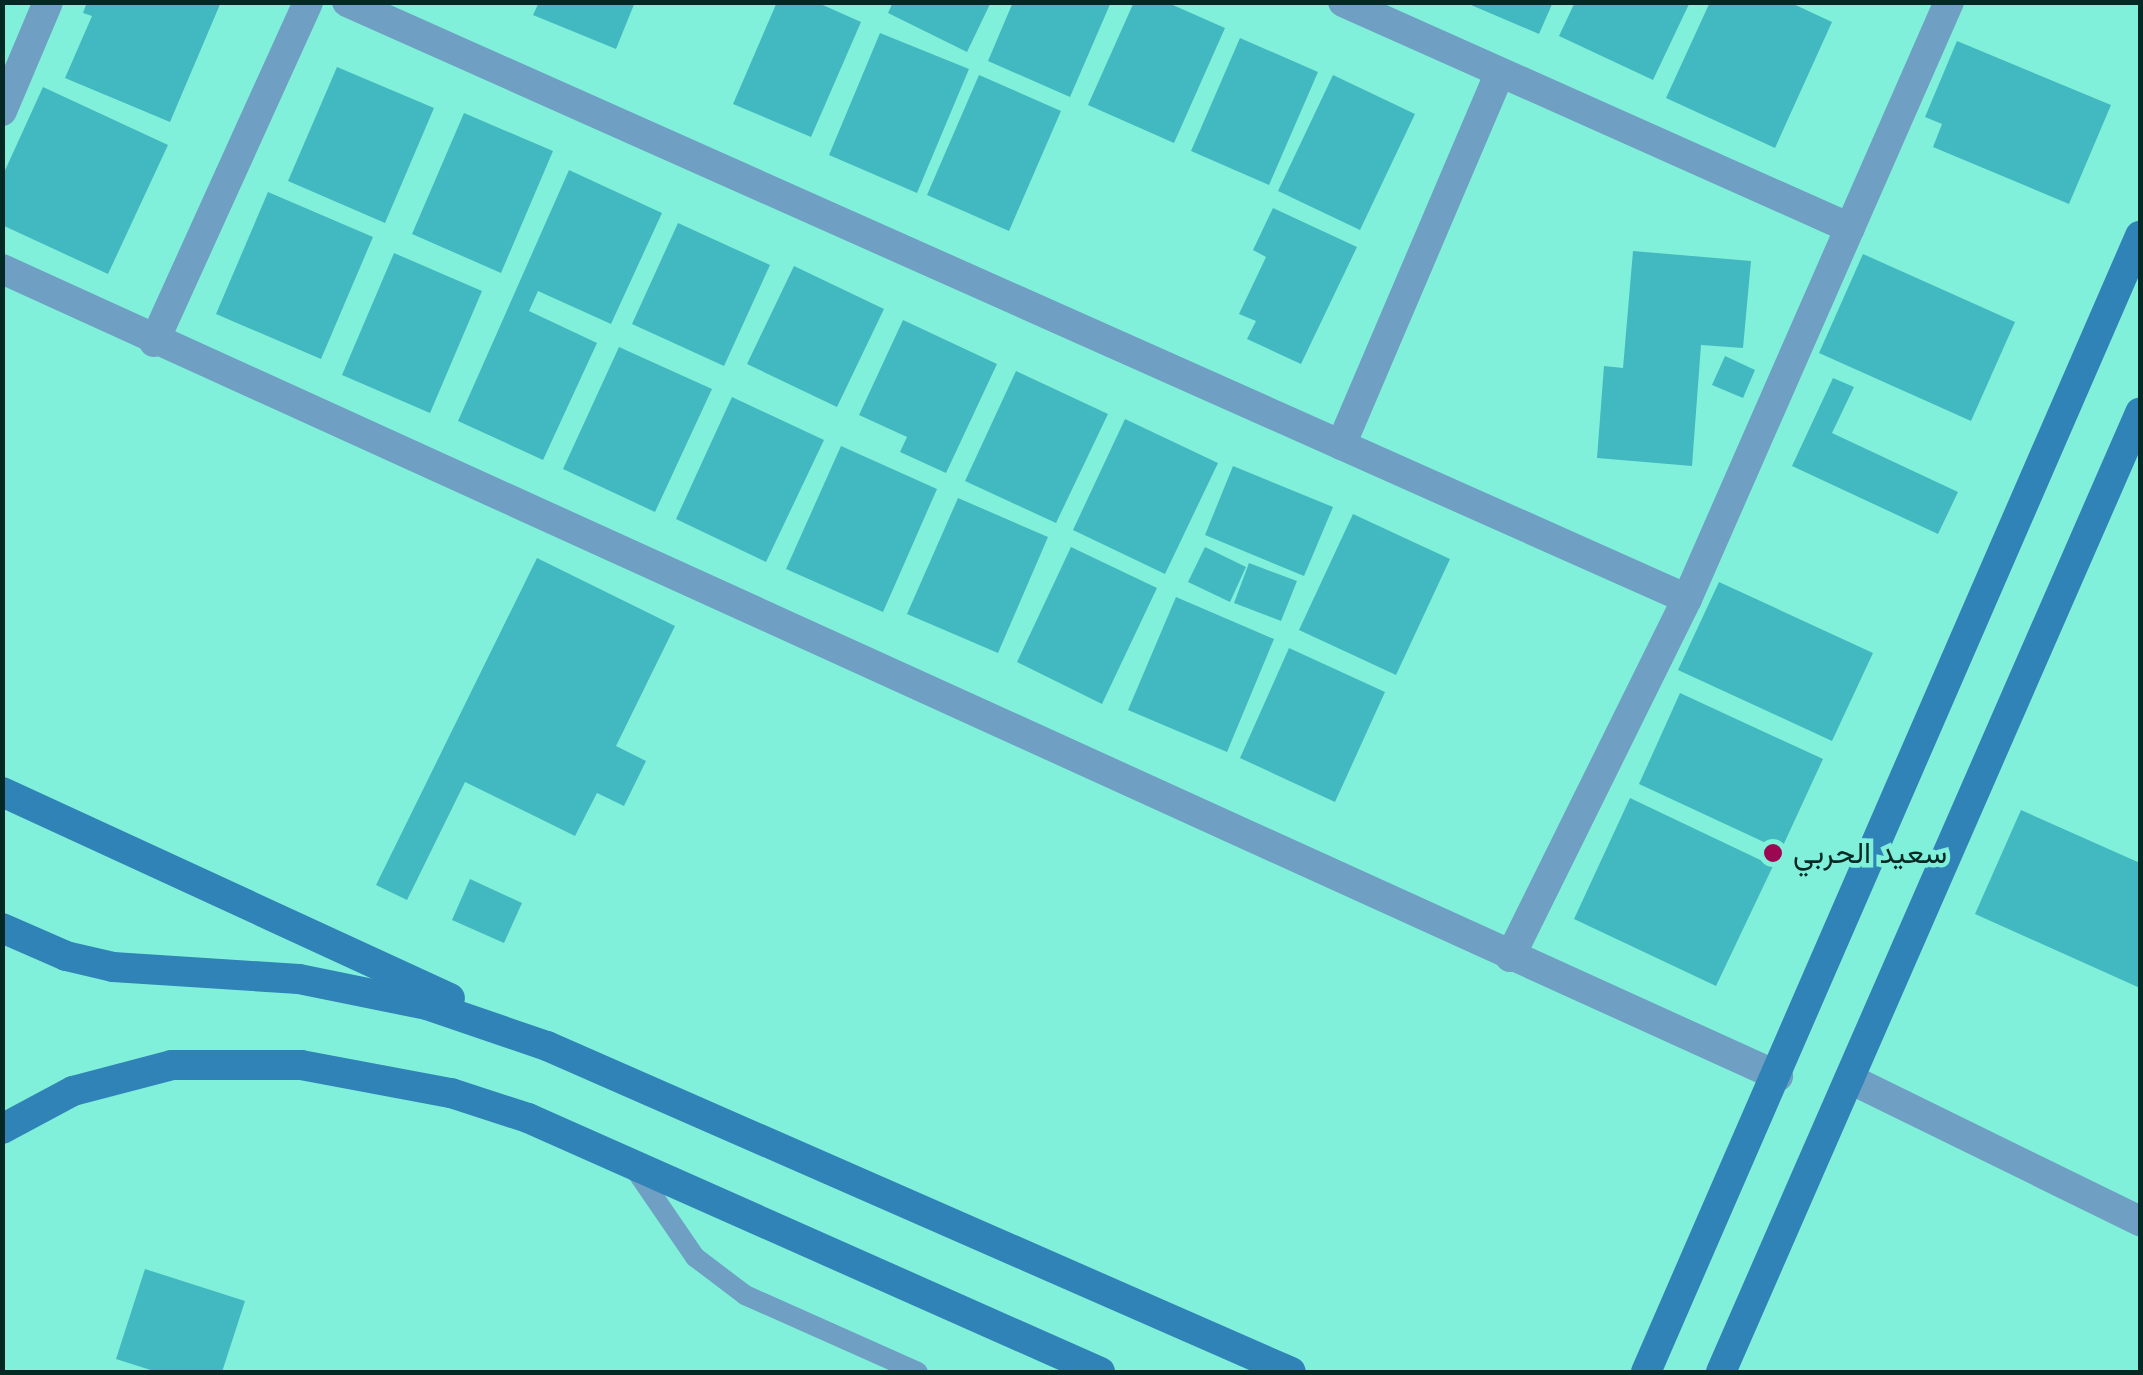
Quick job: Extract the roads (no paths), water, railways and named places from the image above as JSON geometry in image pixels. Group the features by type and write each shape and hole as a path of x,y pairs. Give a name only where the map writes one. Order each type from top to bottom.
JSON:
{"street":[{"path":"2,111 48,2"},
{"path":"154,342 308,2"},
{"path":"347,2 1687,599"},
{"path":"1343,2 1850,228"},
{"path":"1510,956 1687,599 1949,2"},
{"path":"1341,445 1500,72"},
{"path":"1646,1372 1778,1076 2140,236"},
{"path":"2,269 154,342 1778,1076"},
{"path":"1722,1372 2140,413"},
{"path":"2,792 392,968 547,1046 1290,1372"},
{"path":"2,928 66,956 113,967 362,988 547,1046"},
{"path":"2,1130 117,1076 172,1065 266,1063 452,1093 630,1163 1100,1372"},
{"path":"1852,1080 2140,1220"}],"lane":[{"path":"630,1163 695,1257 744,1295 918,1372"}],"place":[{"name":"سعيد الحربي","path":"1773,853"}]}
